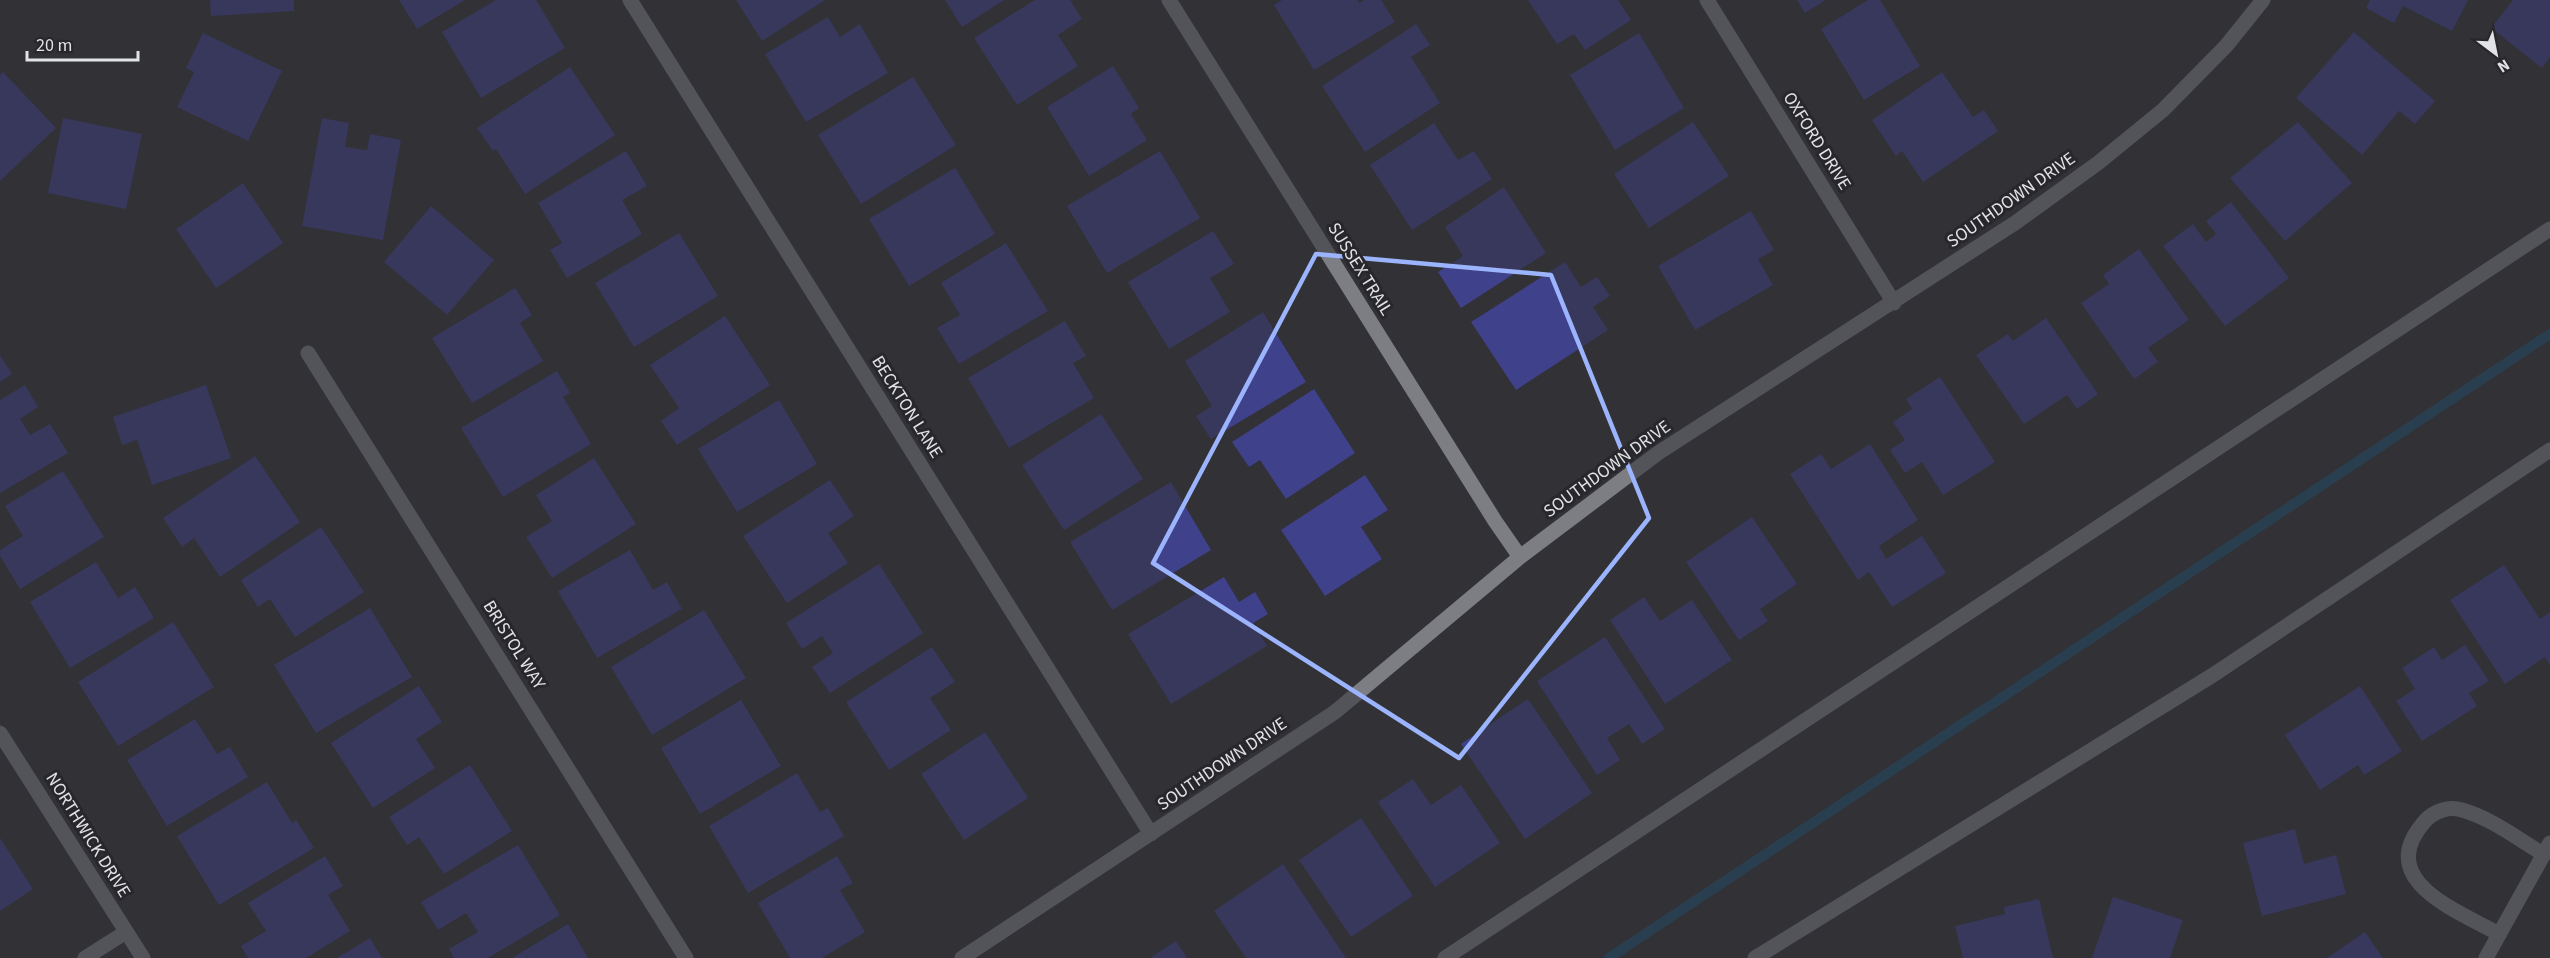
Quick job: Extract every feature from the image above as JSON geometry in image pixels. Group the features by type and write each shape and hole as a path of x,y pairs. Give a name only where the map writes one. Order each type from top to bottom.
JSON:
{"street":[{"name":"BECKTON LANE","path":"630,0 1151,834"},
{"name":"SUSSEX TRAIL","path":"1168,0 1495,521 1520,556"},
{"name":"OXFORD DRIVE","path":"1707,0 1894,303"},
{"name":"SOUTHDOWN DRIVE","path":"962,958 1335,711 1520,556 1658,453 1894,303 2015,223 2098,163 2163,111 2226,46 2263,0"},
{"path":"1445,958 2550,229"},
{"name":"BRISTOL WAY","path":"308,353 686,958"},
{"path":"1755,958 2213,675 2550,450"},
{"name":"NORTHWICK DRIVE","path":"0,733 143,958"},
{"path":"2486,958 2546,848 2461,809 2442,809 2430,816 2414,834 2407,853 2412,873 2422,889 2499,934"},
{"path":"85,958 126,932"}],"highlighted area":[{"path":"1316,254 1551,275 1649,518 1459,758 1153,563"}],"building":[{"path":"210,0 294,0 294,11 211,16"},
{"path":"399,0 465,0 417,29"},
{"path":"496,0 536,0 565,48 481,98 442,32"},
{"path":"736,0 825,0 762,41"},
{"path":"945,0 1004,0 962,27"},
{"path":"1035,0 1070,0 1082,19 1058,35 1078,66 1017,105 974,38"},
{"path":"1282,0 1358,0 1359,3 1364,0 1381,0 1395,22 1314,70 1274,5"},
{"path":"1528,0 1618,0 1631,20 1585,50 1574,34 1557,44"},
{"path":"1797,0 1826,0 1805,13"},
{"path":"1868,0 1880,0 1920,66 1864,100 1821,29"},
{"path":"2370,0 2468,0 2452,31 2403,6 2394,23 2366,8"},
{"path":"2513,0 2550,0 2550,57 2542,68 2491,28"},
{"path":"828,17 840,37 860,24 888,73 806,122 765,54"},
{"path":"1416,24 1430,45 1411,57 1440,103 1365,152 1322,86"},
{"path":"2354,32 2435,101 2415,124 2399,111 2362,155 2296,98"},
{"path":"203,33 282,71 248,141 177,107 194,72 186,68"},
{"path":"1639,33 1684,108 1615,150 1570,75"},
{"path":"1113,66 1139,108 1131,114 1147,140 1089,176 1047,107"},
{"path":"570,67 615,135 525,194 496,149 493,151 477,128"},
{"path":"3,72 56,128 0,181 0,75"},
{"path":"1942,72 1973,117 1984,110 1998,131 1923,182 1902,151 1896,156 1872,120"},
{"path":"913,77 956,145 861,204 818,135"},
{"path":"63,118 142,134 126,209 48,193"},
{"path":"322,118 349,123 345,147 367,150 370,134 401,140 383,240 302,226"},
{"path":"1693,122 1729,176 1649,228 1614,174"},
{"path":"2298,122 2352,183 2285,241 2230,178"},
{"path":"1434,123 1458,160 1474,151 1492,179 1412,230 1370,165"},
{"path":"626,151 647,186 622,200 642,234 567,278 550,250 562,243 538,203"},
{"path":"1160,151 1200,218 1107,273 1067,206"},
{"path":"955,168 995,234 909,286 869,219"},
{"path":"243,183 283,243 216,288 176,229"},
{"path":"1504,187 1546,253 1461,308 1438,272 1463,256 1445,227"},
{"path":"2231,202 2289,278 2225,326 2163,246 2193,224 2206,242 2216,234 2206,221"},
{"path":"431,206 494,260 447,315 384,262"},
{"path":"1751,211 1774,250 1758,259 1773,285 1695,330 1658,266"},
{"path":"1213,231 1234,264 1210,278 1230,312 1169,349 1128,282"},
{"path":"679,233 718,296 634,347 595,283"},
{"path":"1006,243 1048,311 959,364 937,328 960,315 941,283"},
{"path":"2139,249 2189,320 2148,348 2158,362 2134,379 2081,303 2109,284 2103,275"},
{"path":"1565,262 1581,287 1597,277 1610,296 1593,307 1608,330 1516,390 1471,322"},
{"path":"515,288 532,315 520,323 543,361 472,403 432,338"},
{"path":"1263,312 1306,382 1211,439 1196,416 1212,406 1185,361"},
{"path":"725,316 770,385 677,445 661,421 679,408 650,365"},
{"path":"2046,318 2098,394 2077,409 2067,395 2024,424 1976,355 2008,334 2013,341"},
{"path":"1065,321 1086,356 1073,363 1094,398 1009,448 968,378"},
{"path":"0,355 12,374 0,382"},
{"path":"557,371 570,393 563,397 591,444 503,497 461,428"},
{"path":"1940,377 1995,462 1943,495 1922,462 1905,473 1890,450 1905,440 1893,422 1912,409 1906,399"},
{"path":"25,385 38,407 20,419 30,435 50,424 68,453 0,493 0,400"},
{"path":"206,385 231,458 152,485 137,440 122,445 113,417"},
{"path":"1314,389 1355,453 1286,499 1260,460 1249,467 1232,442"},
{"path":"779,400 817,464 737,512 698,449"},
{"path":"1101,414 1143,479 1064,530 1022,465"},
{"path":"1870,444 1918,520 1879,546 1886,559 1922,536 1946,573 1892,607 1869,572 1858,580 1790,474 1821,454 1831,469"},
{"path":"255,456 300,522 220,577 194,538 182,547 163,518"},
{"path":"594,458 636,524 552,578 526,537 552,521 536,495"},
{"path":"63,471 104,537 20,589 0,556 0,550 23,536 5,506"},
{"path":"1365,475 1388,510 1361,527 1382,559 1325,596 1281,530"},
{"path":"830,480 854,516 828,533 848,563 787,603 743,536"},
{"path":"1171,482 1211,550 1112,610 1070,542"},
{"path":"1752,517 1797,584 1760,609 1768,621 1739,640 1686,562"},
{"path":"321,527 364,592 295,637 270,599 258,607 241,580"},
{"path":"630,550 653,590 667,582 682,609 597,658 558,591"},
{"path":"96,562 118,598 135,587 154,618 70,668 30,602"},
{"path":"879,564 923,633 830,693 812,667 833,653 822,636 802,649 786,623"},
{"path":"2504,565 2540,619 2550,612 2550,665 2545,657 2505,684 2450,600"},
{"path":"1224,577 1239,602 1255,592 1268,614 1253,623 1267,646 1171,704 1128,634"},
{"path":"1644,597 1660,621 1692,600 1732,660 1665,704 1610,620"},
{"path":"370,608 412,677 316,733 274,665"},
{"path":"704,610 746,678 652,735 611,667"},
{"path":"173,622 214,687 118,746 78,682"},
{"path":"1605,637 1665,729 1642,744 1629,724 1607,738 1620,760 1597,775 1537,681"},
{"path":"2465,645 2489,681 2469,693 2477,706 2422,741 2396,701 2415,689 2402,668 2434,647 2442,660"},
{"path":"932,647 955,682 930,698 951,730 889,770 846,702"},
{"path":"419,686 442,722 416,739 435,768 373,808 331,743"},
{"path":"2360,686 2402,751 2364,775 2358,765 2320,790 2285,735"},
{"path":"1528,699 1592,793 1525,839 1461,744"},
{"path":"741,700 781,766 700,814 661,748"},
{"path":"195,719 217,754 230,747 248,777 167,826 127,760"},
{"path":"985,732 1028,798 964,840 921,774"},
{"path":"470,765 512,831 444,874 419,837 407,845 389,817"},
{"path":"797,773 820,812 828,808 844,836 748,893 709,826"},
{"path":"1413,779 1431,805 1461,785 1500,843 1435,887 1378,802"},
{"path":"267,782 292,823 296,820 314,848 219,905 177,836"},
{"path":"1361,818 1413,896 1351,937 1299,860"},
{"path":"2295,829 2304,864 2336,855 2346,894 2262,916 2243,843"},
{"path":"0,838 33,889 0,911"},
{"path":"518,845 560,915 488,958 454,958 449,949 478,932 466,913 438,930 421,902"},
{"path":"325,856 343,886 328,895 350,931 306,958 248,958 241,946 266,931 248,903"},
{"path":"837,856 853,883 840,890 865,932 822,958 790,958 758,903"},
{"path":"1283,864 1346,958 1246,958 1214,911"},
{"path":"2113,897 2183,920 2170,958 2092,958"},
{"path":"2039,899 2053,958 1963,958 1955,926 2005,914 2004,907"},
{"path":"568,924 588,958 512,958"},
{"path":"2365,932 2383,958 2327,958"},
{"path":"370,938 382,958 337,958"},
{"path":"1176,941 1187,958 1150,958"}],"waterway":[{"path":"1609,958 2550,334"}]}
